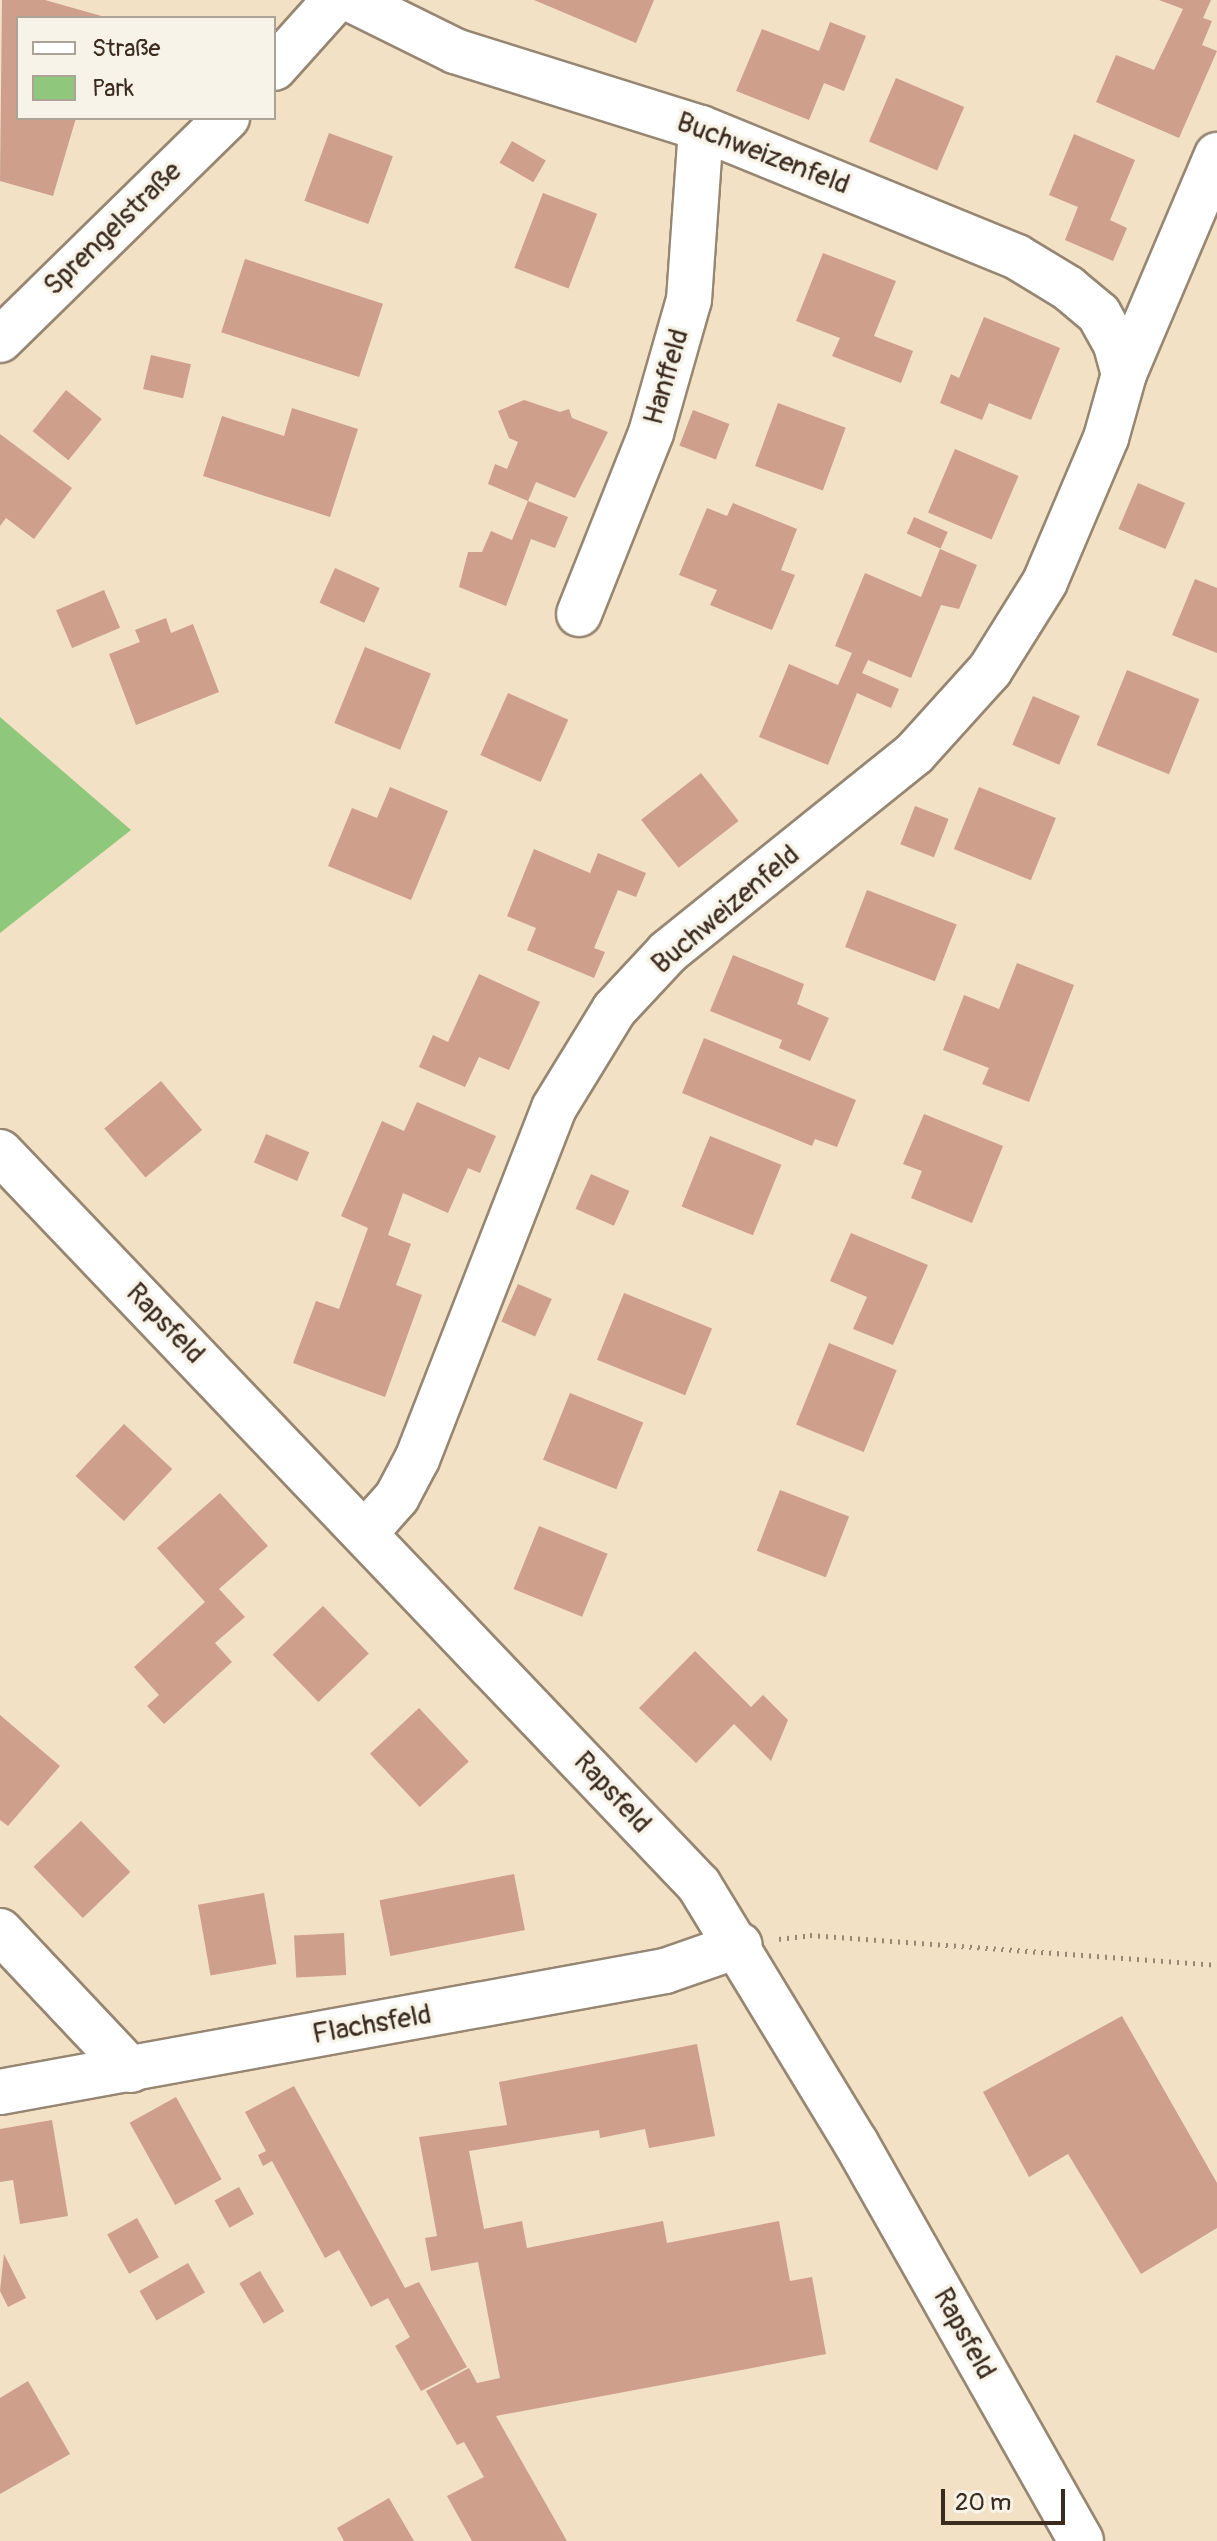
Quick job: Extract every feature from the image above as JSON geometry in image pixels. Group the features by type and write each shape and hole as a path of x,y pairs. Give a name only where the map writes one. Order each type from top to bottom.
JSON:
{"street":[{"path":"276,66 335,0"},
{"name":"Buchweizenfeld","path":"352,0 455,51 701,128 1017,257 1068,288 1099,314 1116,345 1124,374"},
{"name":"Sprengelstraße","path":"0,340 225,120"},
{"name":"Hanffeld","path":"579,614 651,433 689,300 701,128"},
{"name":"Buchweizenfeld","path":"365,1533 397,1497 417,1459 554,1108 614,1010 668,952 914,754 990,670 1045,582 1106,438 1124,374 1217,155"},
{"name":"Rapsfeld","path":"0,1152 699,1885 740,1945 1081,2541"},
{"path":"0,1931 131,2070"},
{"name":"Flachsfeld","path":"0,2092 665,1971 740,1945"}],"path":[{"path":"740,1945 810,1935 1217,1965"}],"green space":[{"path":"0,717 131,830 0,933"}],"building":[{"path":"2,0 45,0 101,16 16,16 16,120 75,120 53,196 0,181"},
{"path":"534,0 654,0 636,43"},
{"path":"1159,0 1211,0 1203,18 1212,21 1202,45 1217,51 1179,138 1096,102 1116,55 1154,70 1183,9"},
{"path":"830,22 866,36 844,91 824,83 809,120 736,91 762,29 819,51"},
{"path":"896,78 964,107 937,170 869,142"},
{"path":"329,133 393,156 368,224 304,201"},
{"path":"1074,134 1135,160 1110,220 1127,228 1113,261 1065,240 1078,207 1049,195"},
{"path":"512,141 546,160 533,182 500,163"},
{"path":"543,193 597,214 568,288 514,268"},
{"path":"823,253 896,281 874,336 913,351 901,383 832,356 840,338 796,321"},
{"path":"245,259 383,304 359,377 221,332"},
{"path":"984,317 1060,348 1031,420 989,403 982,420 940,403 951,374 959,378"},
{"path":"151,355 191,364 183,398 143,389"},
{"path":"66,390 102,419 68,460 33,431"},
{"path":"524,400 560,412 569,409 572,418 608,432 575,498 536,482 528,501 488,484 495,464 507,469 518,442 509,438 498,411"},
{"path":"778,403 846,428 823,491 755,466"},
{"path":"292,408 358,429 330,517 203,476 222,416 284,436"},
{"path":"693,410 729,424 716,459 679,445"},
{"path":"0,434 72,488 34,539 6,518 0,526"},
{"path":"955,449 1019,476 992,539 928,513"},
{"path":"1138,483 1185,503 1165,549 1118,529"},
{"path":"528,501 568,517 555,548 531,539 506,606 459,587 468,552 482,552 491,531 512,540"},
{"path":"733,503 797,529 781,570 795,575 772,630 710,605 717,590 679,575 707,508 727,516"},
{"path":"914,517 948,532 940,548 907,533"},
{"path":"940,549 977,565 959,609 941,605 911,678 868,660 862,673 899,689 891,708 857,693 828,765 759,737 789,664 838,685 852,653 835,646 865,573 921,597"},
{"path":"335,568 380,588 364,623 320,603"},
{"path":"1195,579 1217,588 1217,653 1172,635"},
{"path":"104,590 120,628 72,648 56,610"},
{"path":"166,618 171,633 193,624 219,692 136,725 109,654 140,642 135,630"},
{"path":"365,647 431,674 400,750 334,723"},
{"path":"1127,670 1199,699 1169,774 1097,745"},
{"path":"508,693 568,720 541,782 480,755"},
{"path":"1033,696 1080,716 1059,765 1012,745"},
{"path":"701,773 739,821 679,868 641,820"},
{"path":"390,787 448,811 411,900 328,866 352,808 377,818"},
{"path":"979,787 1056,818 1031,880 954,849"},
{"path":"915,806 949,819 934,857 900,844"},
{"path":"534,849 590,873 598,853 646,873 636,897 618,890 594,948 605,952 594,978 527,950 536,928 507,916"},
{"path":"867,890 957,924 935,981 845,947"},
{"path":"733,955 804,984 797,1004 829,1018 810,1061 779,1048 782,1040 710,1011"},
{"path":"1017,963 1074,985 1029,1102 982,1084 989,1068 943,1050 964,995 999,1009"},
{"path":"479,974 540,1002 509,1070 479,1057 465,1087 419,1067 433,1035 448,1042"},
{"path":"704,1038 856,1100 837,1147 815,1139 812,1146 682,1093"},
{"path":"161,1081 202,1130 145,1178 104,1129"},
{"path":"417,1102 496,1136 480,1173 468,1168 448,1213 403,1193 388,1235 411,1244 396,1285 422,1295 385,1397 293,1363 316,1301 339,1309 368,1228 341,1216 382,1121 404,1131"},
{"path":"924,1114 1003,1146 972,1223 911,1198 922,1171 903,1164"},
{"path":"266,1134 309,1152 297,1181 254,1163"},
{"path":"710,1136 781,1165 753,1235 682,1206"},
{"path":"591,1174 629,1191 614,1226 576,1209"},
{"path":"851,1233 928,1265 893,1345 853,1329 867,1297 830,1281"},
{"path":"518,1284 552,1299 535,1337 501,1321"},
{"path":"624,1293 712,1329 685,1395 597,1360"},
{"path":"829,1343 897,1370 864,1452 796,1425"},
{"path":"570,1393 643,1423 616,1489 543,1460"},
{"path":"124,1424 172,1469 124,1521 76,1476"},
{"path":"780,1490 849,1517 826,1577 757,1551"},
{"path":"220,1493 268,1546 219,1589 245,1617 215,1643 232,1662 164,1724 147,1706 159,1695 134,1667 205,1602 157,1548"},
{"path":"539,1526 608,1554 582,1617 514,1589"},
{"path":"323,1606 369,1653 318,1702 273,1655"},
{"path":"695,1651 751,1707 763,1695 788,1720 771,1761 734,1724 696,1763 639,1708"},
{"path":"419,1708 469,1761 420,1807 370,1754"},
{"path":"0,1715 60,1766 8,1826 0,1820"},
{"path":"81,1821 130,1872 83,1918 34,1867"},
{"path":"514,1874 525,1930 390,1956 380,1900"},
{"path":"264,1893 277,1964 211,1976 198,1905"},
{"path":"344,1933 346,1975 296,1978 294,1936"},
{"path":"1122,2016 1217,2183 1217,2228 1141,2274 1068,2154 1029,2177 983,2092"},
{"path":"697,2044 715,2136 649,2148 645,2129 600,2138 599,2130 469,2151 484,2229 522,2221 527,2248 663,2221 667,2243 779,2221 790,2281 812,2277 826,2354 496,2416 567,2541 472,2541 447,2496 484,2477 464,2442 457,2445 426,2391 469,2368 477,2383 500,2378 478,2262 431,2271 425,2238 437,2236 419,2137 507,2125 499,2082"},
{"path":"294,2086 405,2288 419,2282 467,2367 421,2391 395,2346 410,2337 388,2298 371,2307 339,2250 325,2258 272,2161 263,2166 258,2155 266,2151 245,2112"},
{"path":"176,2097 222,2179 175,2205 130,2123"},
{"path":"52,2120 68,2216 20,2224 13,2180 0,2182 0,2129"},
{"path":"239,2187 254,2214 230,2228 215,2201"},
{"path":"137,2218 159,2257 129,2274 107,2234"},
{"path":"4,2254 26,2298 8,2307 0,2291"},
{"path":"188,2263 205,2292 157,2320 140,2291"},
{"path":"260,2271 284,2311 264,2324 239,2283"},
{"path":"28,2381 70,2454 0,2494 0,2398"},
{"path":"389,2498 414,2541 344,2541 337,2528"}]}
